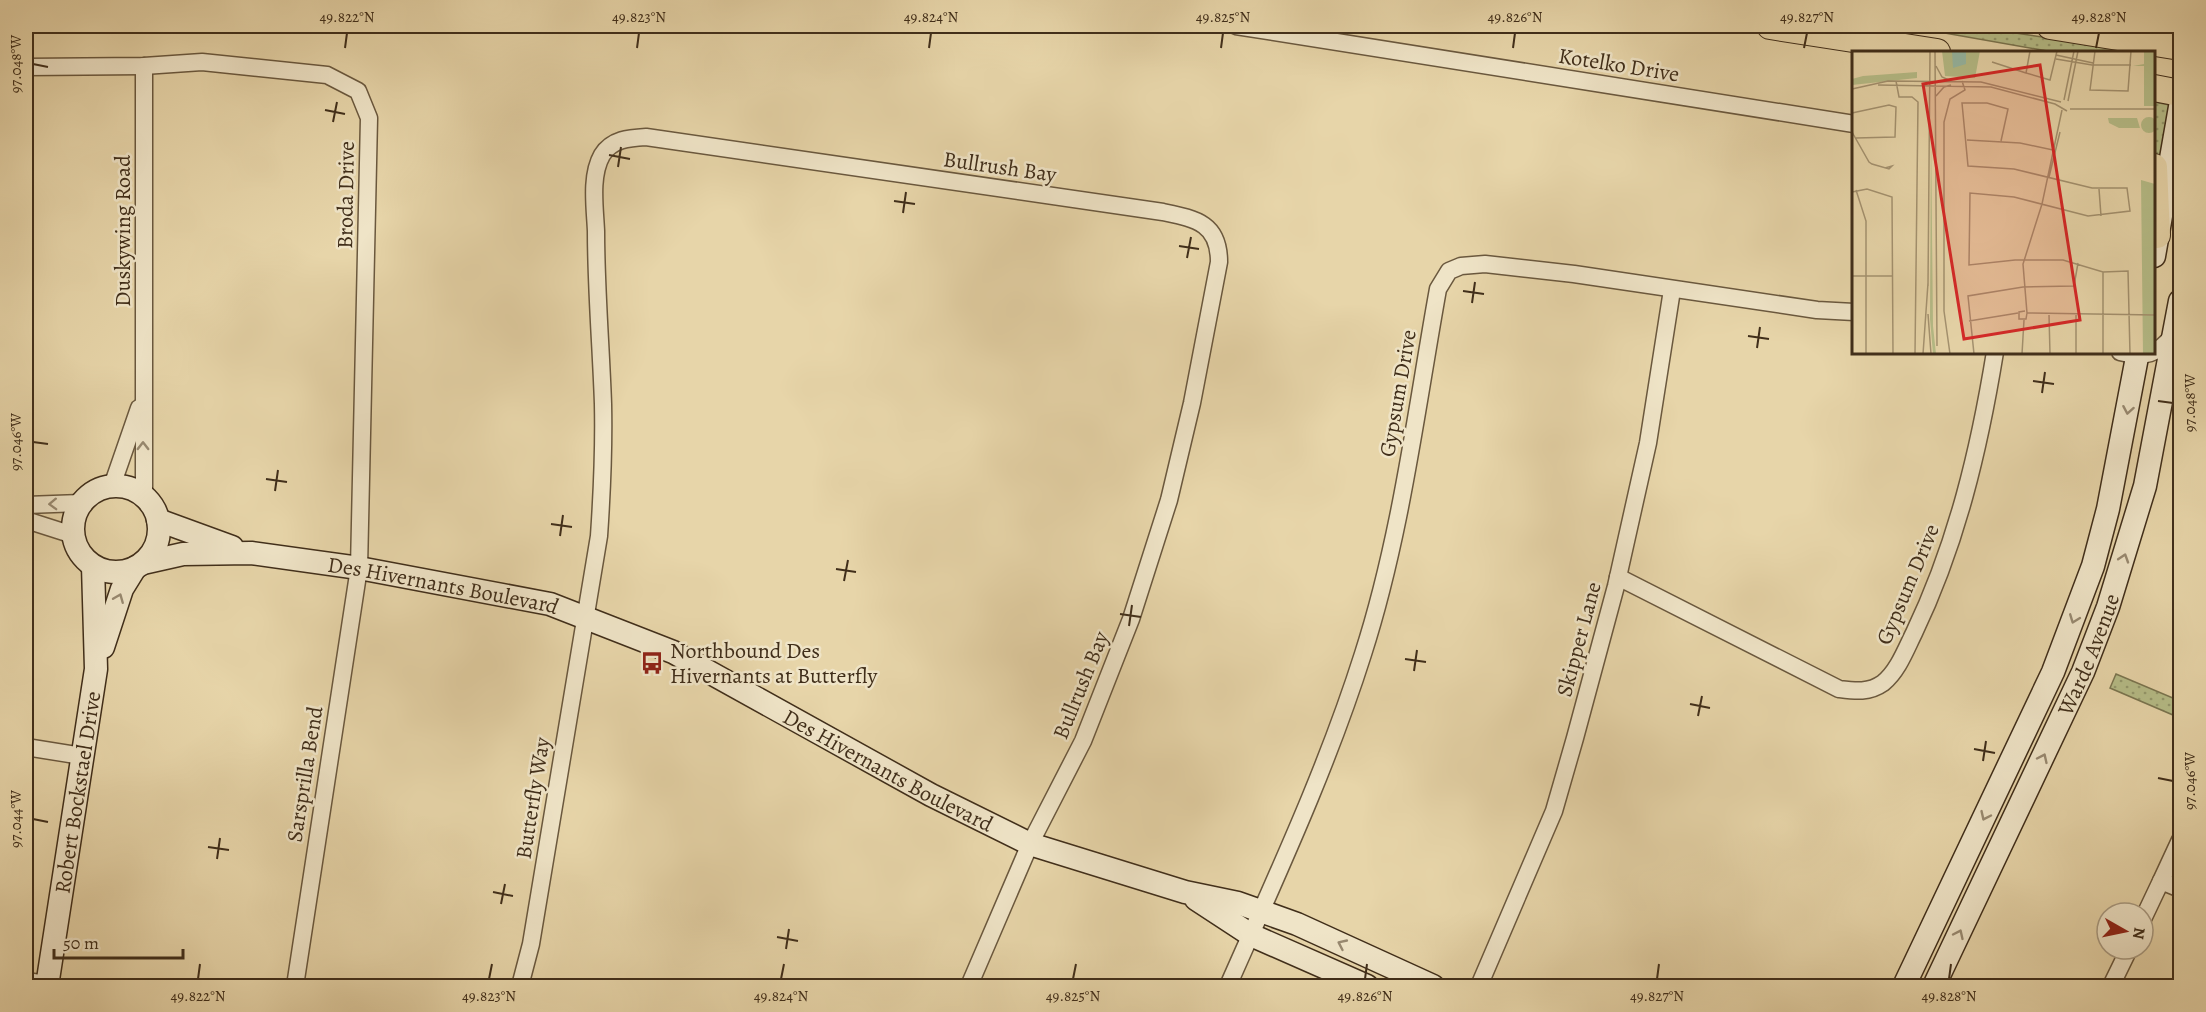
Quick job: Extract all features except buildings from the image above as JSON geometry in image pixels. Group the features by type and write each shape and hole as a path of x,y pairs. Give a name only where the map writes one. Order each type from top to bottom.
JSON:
{"main road":[{"path":"1770,26 1930,51"},
{"path":"2050,26 2181,47"},
{"path":"2155,88 2181,93"}],"street":[{"name":"Kotelko Drive","path":"1236,26 1852,124"},
{"name":"Broda Drive","path":"26,67 144,66 202,62 327,75 358,91 369,118 359,568"},
{"name":"Duskywing Road","path":"144,66 144,496"},
{"path":"2155,246 2181,106"},
{"name":"Bullrush Bay","path":"584,616 599,536 603,469 595,189 598,167 611,144 629,138 646,137 1163,212 1202,222 1212,232 1219,247 1219,262 1192,403 1168,500 1131,619 1087,730 1030,844 969,987"},
{"name":"Gypsum Drive","path":"1228,987 1310,800 1363,654 1389,558 1442,279 1449,271 1461,266 1485,264 1575,274 1817,310 1852,312"},
{"name":"Skipper Lane","path":"1479,987 1554,811 1618,577 1648,443 1672,290"},
{"name":"Warde Avenue","path":"1934,987 2083,672 2108,607 2145,486 2181,301"},
{"path":"2155,352 2175,333"},
{"name":"Gypsum Drive","path":"1618,577 1839,689 1869,690 1883,683 1904,653 1948,551 1976,459 1995,354"},
{"name":"Warde Avenue","path":"1904,987 2053,672 2074,619 2108,509 2131,354"},
{"name":"Duskywing Road","path":"112,486 143,396"},
{"path":"112,486 126,487 144,496 153,507 158,520 156,544 139,566 113,572 93,566 80,553 73,535 75,515 81,503 92,493 112,486"},
{"path":"26,505 81,503"},
{"path":"26,520 73,535"},
{"name":"Des Hivernants Boulevard","path":"158,520 251,553"},
{"name":"Des Hivernants Boulevard","path":"139,566 183,554 251,553 359,568 513,595 550,604 673,652 931,795 1030,844 1185,892 1238,903 1321,934 1433,987"},
{"name":"Robert Bockstael Drive","path":"93,566 96,669"},
{"name":"Robert Bockstael Drive","path":"40,984 96,669 112,615 139,566"},
{"name":"Sarsprilla Bend","path":"295,987 359,568"},
{"name":"Butterfly Way","path":"520,987 531,944 584,616"},
{"path":"26,747 82,756"},
{"path":"2152,901 2181,840"},
{"path":"2161,881 2181,888"},
{"name":"Des Hivernants Boulevard","path":"1185,892 1251,935 1367,987"},
{"path":"2111,987 2123,961"}],"green space":[{"path":"1905,26 1968,26 2135,51 2047,51"},
{"path":"2127,26 2180,26 2180,35"},
{"path":"2155,102 2170,105 2160,166 2155,158"},
{"path":"2116,674 2180,701 2180,718 2110,688"}],"place":[{"name":"Northbound Des Hivernants at Butterfly","path":"652,663"}]}
